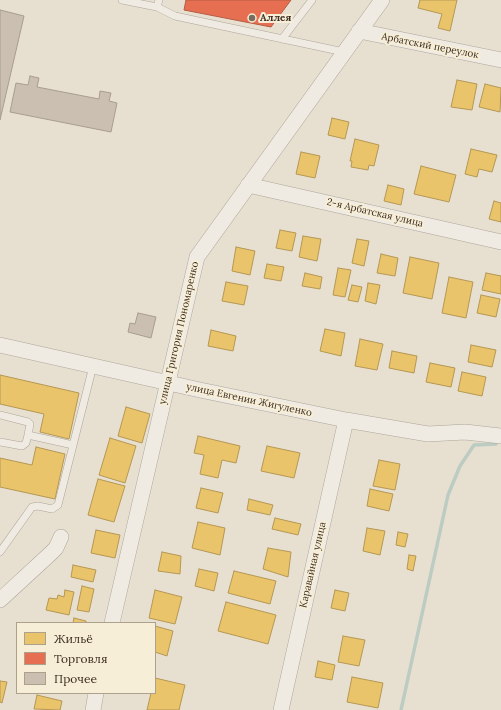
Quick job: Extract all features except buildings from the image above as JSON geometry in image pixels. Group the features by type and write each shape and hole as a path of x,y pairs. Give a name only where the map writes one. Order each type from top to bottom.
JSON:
{"street":[{"name":"улица Григория Пономаренко","path":"112,622 197,256 382,0"},
{"name":"Арбатский переулок","path":"359,31 501,60"},
{"name":"2-я Арбатская улица","path":"248,185 501,242"},
{"name":"улица Евгении Жигуленко","path":"0,345 346,420 428,434 500,431"},
{"name":"Каравайная улица","path":"280,710 346,420"},
{"path":"0,600 56,548 61,537"},
{"path":"92,710 96,694"}],"lane":[{"path":"122,0 158,4 175,16 344,52"},
{"path":"282,39 312,0"},
{"path":"0,552 32,507 38,506 52,509 57,507 93,366"},
{"path":"0,415 28,422 30,424 26,443 22,446 0,442"},
{"path":"28,435 73,445"}],"waterway":[{"path":"401,710 448,495 460,466 474,445 496,444"}],"place":[{"name":"Аллея","path":"252,18"}]}
